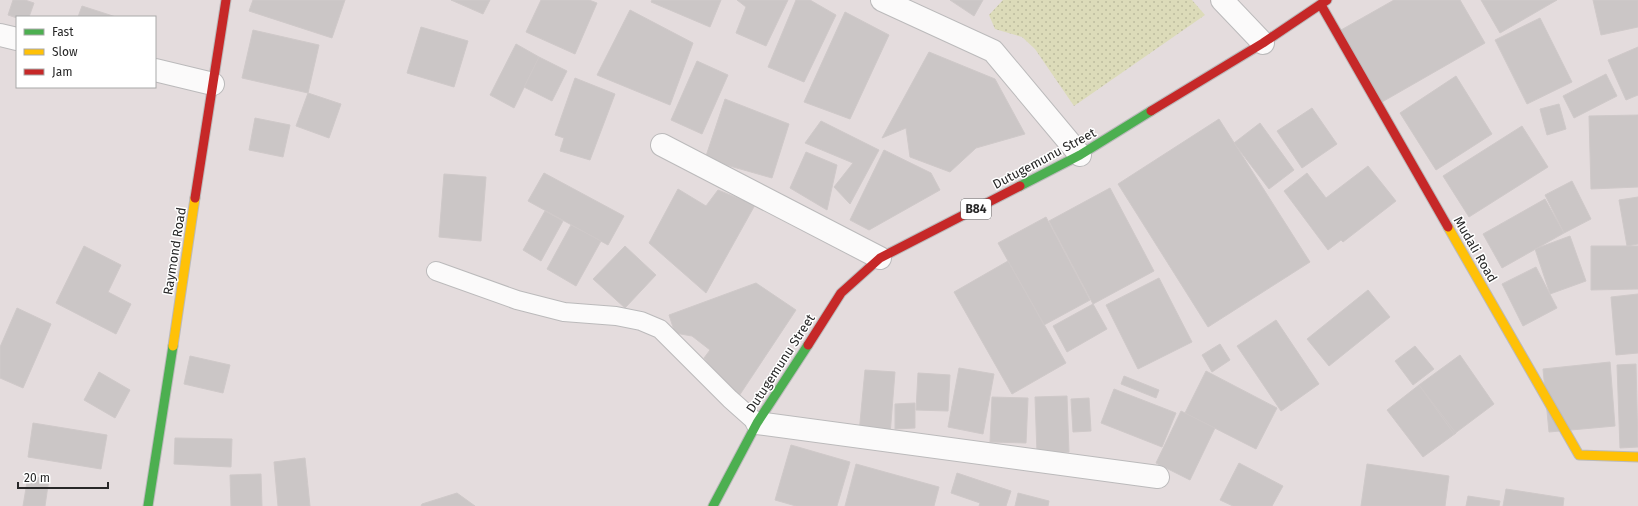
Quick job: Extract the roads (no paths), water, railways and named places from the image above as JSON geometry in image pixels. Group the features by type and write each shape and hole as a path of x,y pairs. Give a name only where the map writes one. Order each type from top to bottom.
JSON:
{"street":[{"name":"Raymond Road","path":"148,506 226,0"},
{"path":"882,0 993,51 1080,155"},
{"path":"1222,0 1263,43"},
{"name":"Dutugemunu Street","path":"713,506 757,423 841,294 880,258 1080,155 1263,43 1324,3"},
{"name":"Mudali Road","path":"1324,3 1579,455 1638,457"},
{"path":"0,35 16,39"},
{"path":"156,70 213,84"},
{"path":"662,146 880,258"},
{"path":"757,423 1158,477"}],"lane":[{"path":"436,271 517,300 551,309 564,312 622,317 641,321 660,329 730,400 757,423"}]}
